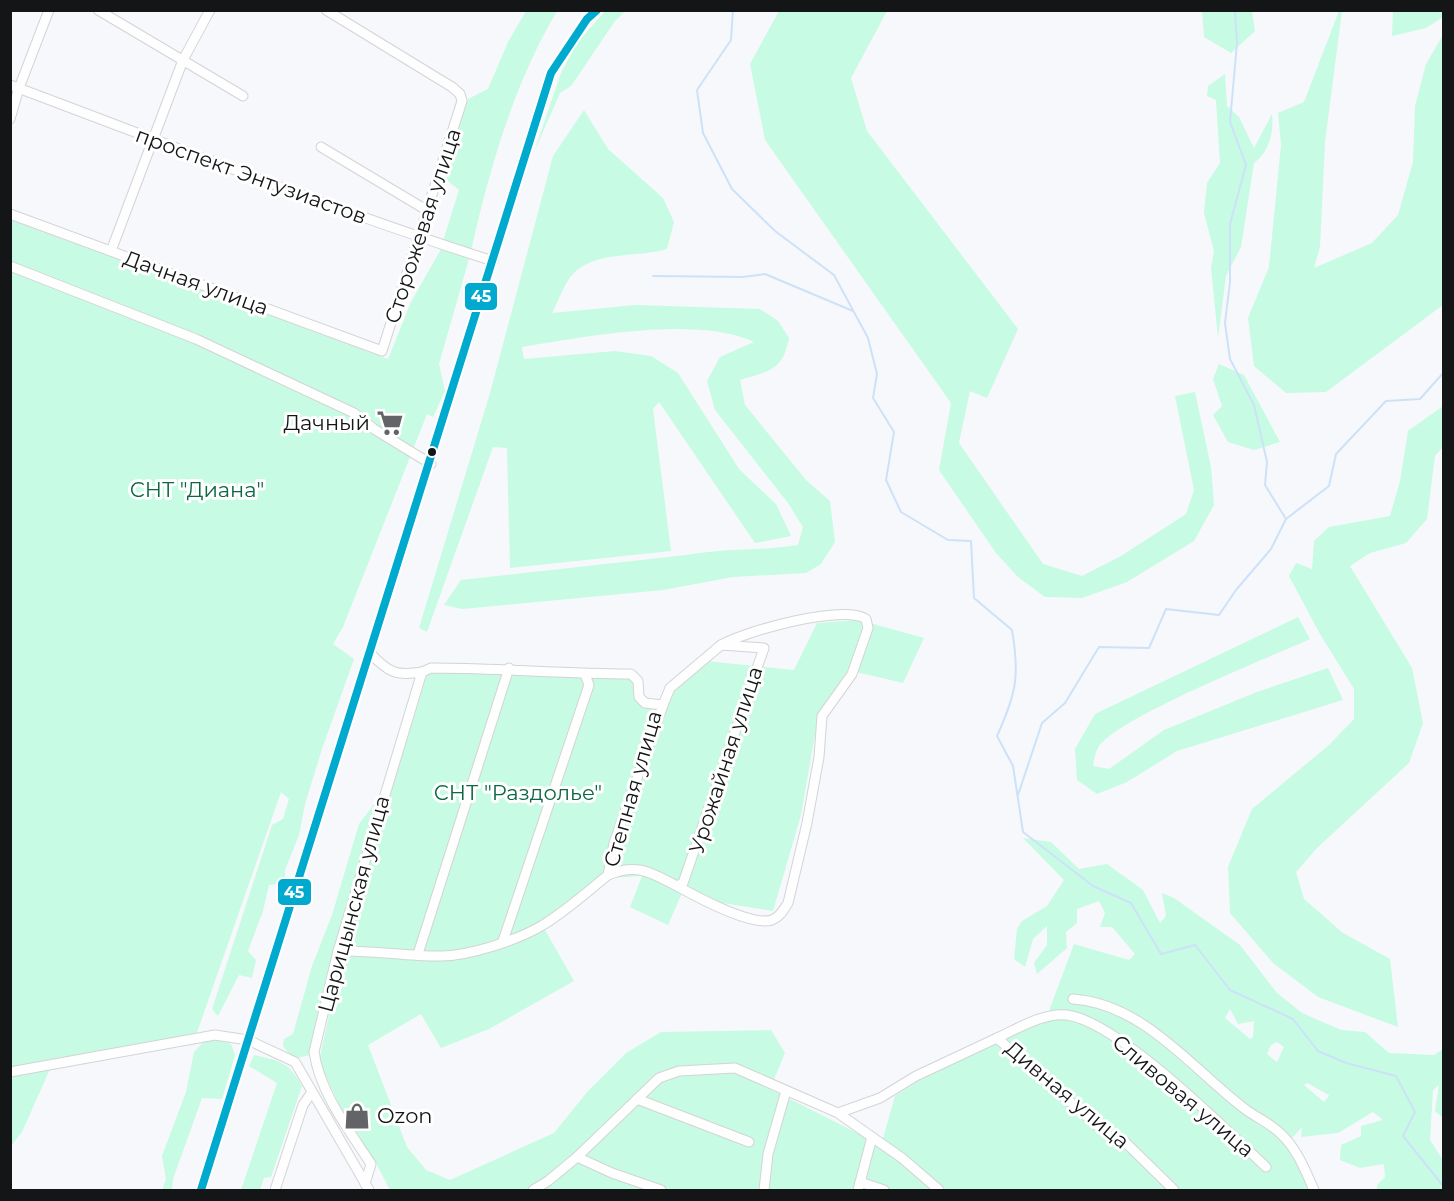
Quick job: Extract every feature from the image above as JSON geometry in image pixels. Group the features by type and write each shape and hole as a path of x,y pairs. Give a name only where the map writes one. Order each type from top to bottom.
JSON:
{"street":[{"path":"10,119 15,86 49,10"},
{"path":"98,10 243,96"},
{"path":"111,251 183,60 210,10"},
{"name":"Сторожевая улица","path":"326,10 452,87 460,94 462,101 382,351"},
{"path":"201,1191 431,464 551,73 587,19 597,10"},
{"name":"проспект Энтузиастов","path":"15,86 152,141 419,237 493,261"},
{"path":"321,147 428,212"},
{"name":"Дачная улица","path":"10,214 382,351"},
{"path":"10,266 196,339 334,403 354,413 374,429 431,464"},
{"path":"608,875 626,868 644,871 725,910 763,921 773,920 782,913 788,903 807,823 819,757 822,716 852,674 868,628 866,619 859,614 845,613 790,622 737,636 721,645"},
{"name":"Урожайная улица","path":"663,705 670,688 721,645 764,648 688,874 682,883 677,885"},
{"path":"370,654 385,669 402,675 422,672"},
{"name":"Степная улица","path":"338,951 370,950 439,956 471,952 542,926 608,875 614,843 663,705 645,703 639,697 638,681 632,674 585,674 509,668 430,668 422,672"},
{"path":"418,954 509,668"},
{"name":"Царицынская улица","path":"367,1187 371,1164 328,1094 316,1066 314,1052 338,951 422,672"},
{"path":"503,941 589,685 585,674"},
{"path":"1073,999 1111,1008 1141,1022 1246,1109 1283,1135 1314,1191"},
{"name":"Сливовая улица","path":"997,1038 1043,1018 1066,1015 1093,1023 1144,1059 1219,1122 1266,1167"},
{"path":"10,1072 215,1035 248,1040 295,1062 367,1187"},
{"name":"Дивная улица","path":"838,1113 880,1098 916,1076 997,1038 1109,1136 1124,1141 1174,1191"},
{"path":"533,1191 577,1157 659,1078 679,1071 707,1068 735,1068 838,1113 902,1158 939,1191"},
{"path":"764,1191 768,1154 786,1091"},
{"path":"275,1191 303,1105 312,1092"},
{"path":"637,1099 749,1142"},
{"path":"872,1137 859,1186 884,1191"},
{"path":"577,1157 612,1173 662,1191"}],"green space":[{"path":"526,11 557,11 541,39 515,98 486,189 471,251 443,241 459,190 443,177 468,99 488,89 508,42"},
{"path":"605,11 625,11 615,21 571,86 560,93 534,152 561,73 577,43"},
{"path":"779,11 887,11 851,78 867,131 1018,329 987,398 970,391 959,443 1043,564 1082,576 1121,556 1186,514 1194,490 1175,396 1195,392 1211,467 1214,505 1194,541 1127,582 1082,598 1045,597 1018,577 996,553 939,470 951,403 765,140 750,64"},
{"path":"1202,11 1252,11 1255,31 1231,53 1204,37"},
{"path":"1339,11 1342,11 1325,142 1320,247 1314,268 1372,243 1398,215 1413,162 1415,106 1426,64 1443,35 1443,305 1326,392 1286,393 1254,366 1248,318 1269,267 1281,145 1278,113 1304,102"},
{"path":"1393,11 1443,11 1443,17 1426,28 1392,36"},
{"path":"1225,74 1227,106 1239,117 1254,148 1272,114 1272,121 1267,148 1254,163 1241,247 1226,276 1218,338 1211,268 1214,251 1204,213 1207,183 1220,163 1216,100 1207,96 1208,86"},
{"path":"584,110 608,149 663,198 674,222 667,249 594,261 574,273 552,313 636,305 760,309 778,321 789,338 783,358 773,368 740,380 745,405 806,480 830,501 835,542 821,564 806,573 733,577 663,590 462,609 444,605 461,580 715,551 798,545 803,527 788,503 715,410 707,381 720,357 754,342 730,334 672,329 607,334 522,347 524,359 615,351 651,356 678,373 739,469 776,504 791,536 755,543 659,402 653,409 671,551 510,568 507,448 493,447 427,632 419,628 490,393 553,156"},
{"name":"СНТ \"Диана\"","path":"11,220 388,359 411,302 441,249 469,259 439,364 445,391 433,417 427,414 343,627 333,644 354,659 305,804 299,835 285,870 285,883 269,885 263,911 248,951 256,960 252,978 239,975 218,1016 212,1009 272,825 283,819 289,799 281,792 193,1044 50,1069 22,1132 11,1146"},
{"path":"1219,364 1244,375 1280,442 1254,450 1228,442 1213,415 1222,406 1213,379"},
{"path":"1443,406 1443,447 1435,456 1427,519 1406,543 1370,553 1350,566 1412,668 1423,723 1409,763 1317,848 1296,872 1304,899 1343,933 1390,959 1398,1027 1318,997 1273,963 1230,913 1228,867 1252,809 1329,745 1354,719 1354,689 1320,634 1289,576 1296,563 1312,569 1314,541 1329,527 1390,516 1400,481 1408,431"},
{"path":"1298,617 1310,639 1196,689 1132,721 1110,736 1098,748 1093,766 1109,769 1164,730 1257,692 1328,668 1343,700 1177,751 1127,782 1097,794 1077,780 1075,749 1095,714"},
{"name":"СНТ \"Раздолье\"","path":"859,620 924,638 903,683 848,670 824,706 816,729 801,815 773,911 722,903 685,886 668,925 630,907 642,876 609,878 545,930 574,981 489,1029 441,1048 421,1014 368,1045 407,1147 426,1170 450,1180 554,1133 588,1091 626,1053 661,1032 771,1030 785,1053 770,1089 881,1145 895,1096 934,1071 1046,1019 1074,944 1129,960 1135,954 1112,927 1100,927 1105,913 1099,901 1077,909 1077,923 1066,932 1067,948 1037,974 1034,963 1047,945 1047,926 1033,939 1025,967 1014,959 1017,929 1022,921 1047,906 1064,880 1023,838 1051,842 1079,869 1107,864 1143,890 1160,923 1166,916 1162,893 1174,898 1240,945 1277,993 1302,1013 1341,1030 1365,1032 1389,1053 1434,1055 1443,1049 1443,1118 1435,1111 1439,1085 1433,1090 1430,1140 1443,1160 1443,1190 1377,1190 1377,1185 1385,1177 1384,1164 1360,1168 1340,1160 1341,1145 1361,1136 1361,1126 1383,1120 1373,1112 1338,1133 1301,1137 1302,1127 1291,1139 1318,1190 390,1190 375,1161 349,1126 319,1061 345,942 429,668 634,679 637,703 665,706 674,685 706,661 794,670 817,623","holes":["1230,1009 1238,1024 1254,1021 1253,1037 1250,1039 1225,1018","1277,1042 1284,1047 1277,1062 1267,1054 1271,1045","1307,1083 1329,1096 1324,1102 1304,1085"]},
{"path":"375,803 378,812 310,1055 293,1059 283,1046 284,1039 293,1034 312,966 332,915 359,824"},
{"path":"212,1037 231,1044 235,1055 222,1099 202,1098 173,1179 172,1190 162,1190 166,1179 162,1156 186,1092 194,1052 207,1038"},
{"path":"254,1055 271,1059 288,1067 302,1086 271,1177 264,1178 260,1190 241,1190 277,1083 249,1066"}],"waterway":[{"path":"733,10 731,40 697,90 703,133 732,189 775,231 834,275 868,338 877,374 873,398 894,432 886,480 901,512 948,540 971,541 974,598 1012,630 1016,660 1015,684 997,736 1013,766 1023,832 1093,886 1131,903 1161,954 1195,945 1230,990 1293,1019 1318,1051 1346,1063 1396,1076 1415,1112 1403,1136 1444,1187"},
{"path":"1018,795 1042,723 1065,703 1099,647 1149,648 1166,609 1219,615 1236,590 1271,549 1286,519 1265,485 1267,462 1254,405 1230,359 1225,323 1230,282 1230,224 1246,165 1230,122 1237,43 1235,10"},
{"path":"653,276 743,277 765,274 853,311"},
{"path":"1286,519 1329,486 1336,454 1386,401 1420,399 1444,372"}],"transit line":[{"name":"45","path":"201,1190 551,73 587,19 597,10"}],"place":[{"name":"Дачный","path":"390,423"},
{"name":"Ozon","path":"357,1116"}]}
